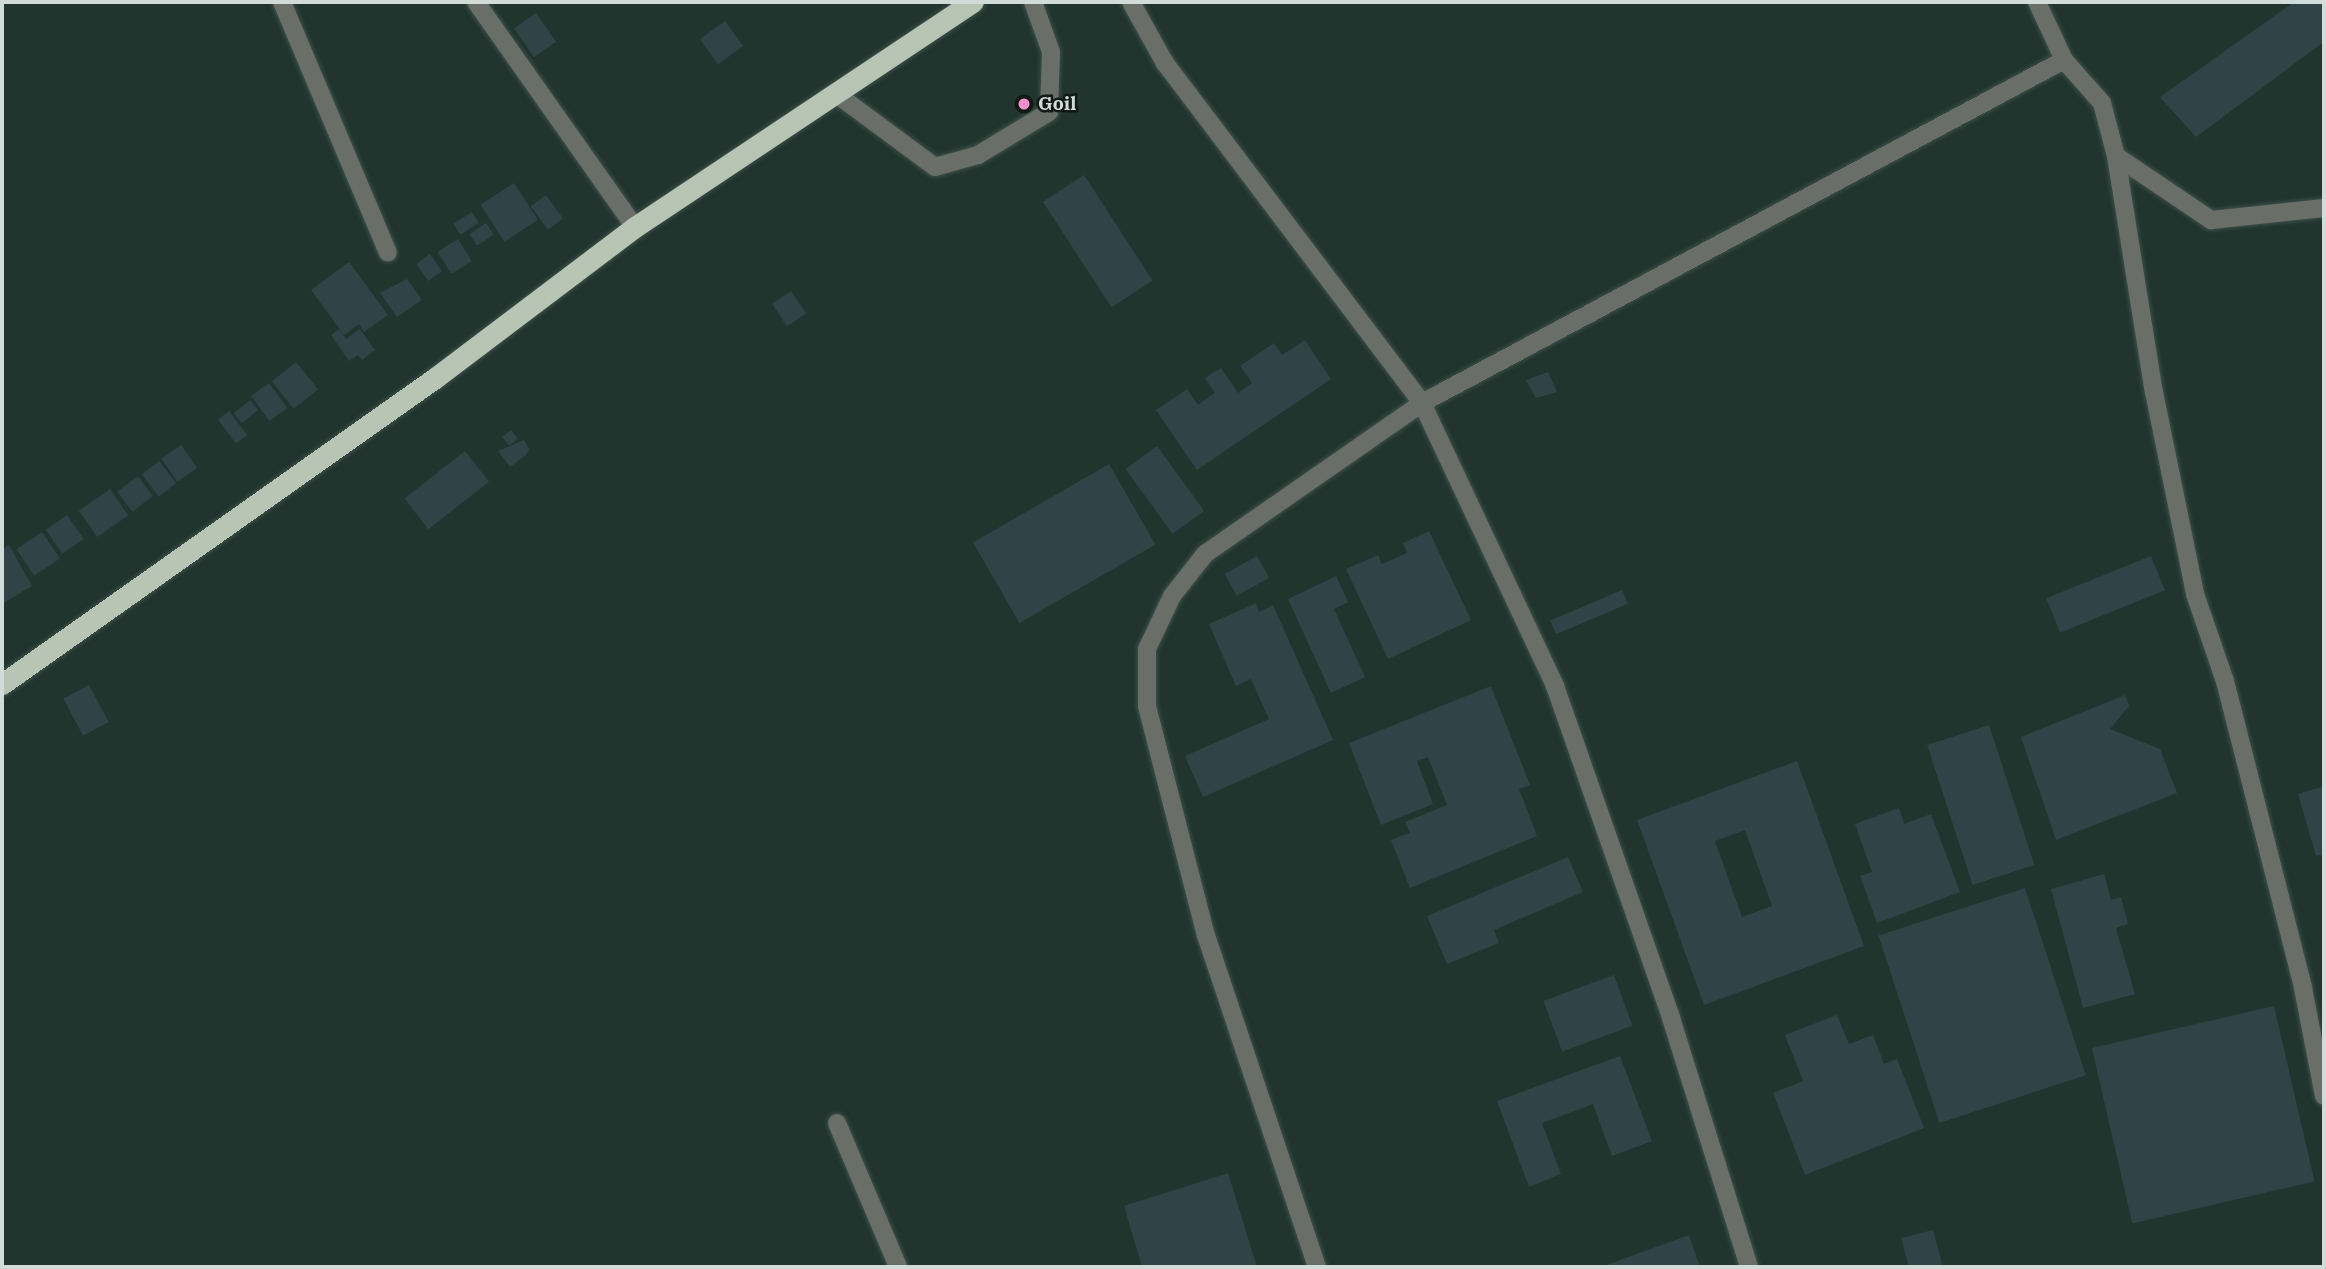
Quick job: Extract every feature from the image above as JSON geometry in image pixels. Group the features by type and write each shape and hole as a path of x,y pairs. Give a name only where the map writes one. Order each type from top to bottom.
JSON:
{"highway":[{"path":"2,684 435,378 635,227 973,2"}],"street":[{"path":"282,2 388,253"},
{"path":"476,2 635,227"},
{"path":"835,93 935,167 978,155 1049,112 1051,52 1033,2"},
{"path":"1131,2 1165,63 1422,403 1555,686 1671,1018 1749,1267"},
{"path":"2037,2 2064,60 2102,103 2116,156 2154,392 2195,594 2225,681 2303,988 2324,1096"},
{"path":"1317,1267 1206,936 1147,706 1147,649 1172,596 1205,554 1422,403 2064,60"},
{"path":"2116,156 2211,220 2324,208"},
{"path":"837,1123 898,1267"}],"building":[{"path":"2294,2 2324,2 2324,48 2321,44 2196,137 2160,97"},
{"path":"536,13 556,42 534,57 514,28"},
{"path":"725,21 743,46 718,64 700,39"},
{"path":"1084,175 1153,281 1112,307 1043,202"},
{"path":"514,183 538,220 504,242 480,205"},
{"path":"546,195 563,218 548,230 531,206"},
{"path":"472,212 479,223 460,235 453,224"},
{"path":"486,223 494,235 477,246 469,234"},
{"path":"458,239 472,261 451,274 438,252"},
{"path":"430,254 442,271 428,281 416,264"},
{"path":"349,262 388,315 364,332 359,324 344,335 311,290"},
{"path":"407,279 422,300 397,317 380,293"},
{"path":"791,291 806,313 787,326 772,304"},
{"path":"339,329 346,339 360,329 375,350 362,360 358,355 349,361 331,335"},
{"path":"1305,340 1331,379 1197,470 1156,410 1187,389 1198,405 1215,393 1205,378 1221,368 1238,393 1252,383 1240,366 1274,343 1282,355"},
{"path":"296,362 318,389 294,409 272,382"},
{"path":"1548,372 1557,392 1536,398 1526,380"},
{"path":"269,383 287,408 269,421 251,396"},
{"path":"250,400 258,410 242,423 234,413"},
{"path":"229,411 247,435 236,443 218,419"},
{"path":"511,430 518,439 509,445 502,437"},
{"path":"524,440 529,449 526,455 510,467 498,451"},
{"path":"181,445 197,468 177,482 161,459"},
{"path":"1157,446 1204,511 1172,534 1125,469"},
{"path":"465,451 489,482 428,529 404,498"},
{"path":"159,461 176,483 159,497 142,475"},
{"path":"1109,464 1156,545 1020,623 973,542"},
{"path":"138,476 153,496 132,512 117,492"},
{"path":"110,489 128,515 97,537 79,511"},
{"path":"67,515 84,539 62,554 46,530"},
{"path":"1429,531 1471,620 1388,659 1346,569 1378,555 1382,564 1407,553 1403,543"},
{"path":"42,532 60,559 34,576 16,549"},
{"path":"9,545 32,586 2,604 2,549"},
{"path":"1257,556 1269,578 1237,596 1225,574"},
{"path":"2151,556 2165,590 2060,633 2046,598"},
{"path":"1336,576 1348,602 1334,609 1365,677 1331,693 1288,599"},
{"path":"1622,590 1628,604 1556,634 1550,620"},
{"path":"1256,603 1259,612 1273,605 1333,740 1203,797 1185,756 1269,719 1251,679 1236,686 1209,624"},
{"path":"89,685 109,722 83,736 63,699"},
{"path":"1491,686 1530,785 1519,789 1537,836 1410,888 1391,840 1410,833 1405,822 1447,805 1428,757 1417,761 1433,804 1381,825 1349,743"},
{"path":"2125,695 2129,706 2110,729 2160,749 2177,793 2056,840 2021,737"},
{"path":"1989,725 2034,865 1973,885 1927,745"},
{"path":"1797,761 1864,946 1704,1005 1637,820","holes":["1745,830 1772,906 1742,917 1715,841"]},
{"path":"2324,786 2324,854 2316,856 2298,794"},
{"path":"1899,808 1904,824 1931,814 1960,892 1877,923 1860,876 1872,872 1855,824"},
{"path":"1568,857 1583,892 1494,930 1499,943 1447,964 1427,916"},
{"path":"2104,874 2111,900 2121,897 2128,924 2116,928 2135,994 2083,1008 2051,889"},
{"path":"2025,888 2086,1075 1939,1123 1879,936"},
{"path":"1614,975 1632,1026 1562,1051 1544,1001"},
{"path":"2274,1006 2314,1181 2132,1223 2092,1048"},
{"path":"1837,1015 1849,1044 1873,1035 1884,1064 1897,1059 1924,1128 1805,1175 1773,1093 1803,1081 1785,1035"},
{"path":"1620,1056 1652,1141 1612,1156 1593,1104 1542,1123 1561,1174 1529,1187 1497,1101"},
{"path":"1228,1173 1257,1267 1142,1267 1124,1206"},
{"path":"1933,1230 1943,1267 1909,1267 1901,1238"},
{"path":"1689,1235 1700,1267 1601,1267"}],"place":[{"name":"Goil","path":"1024,104"}]}
